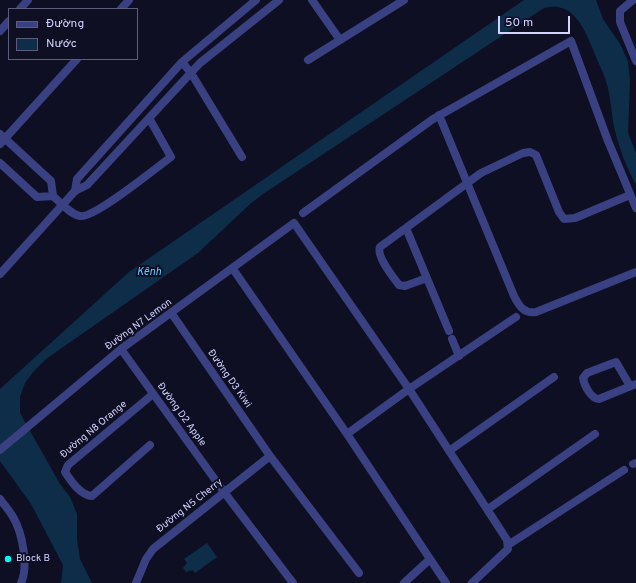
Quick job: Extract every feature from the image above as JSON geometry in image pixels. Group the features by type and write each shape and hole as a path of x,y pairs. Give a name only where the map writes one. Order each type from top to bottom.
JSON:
{"street":[{"path":"21,8 28,0"},
{"path":"122,8 129,0"},
{"path":"75,191 77,179 182,62 256,0"},
{"path":"0,274 75,191 87,185 200,63 278,0"},
{"path":"312,0 340,40"},
{"path":"308,60 404,0"},
{"path":"633,0 620,11 620,22 636,61"},
{"path":"0,32 8,22"},
{"path":"303,213 439,115 571,41 636,208"},
{"path":"75,60 2,139 51,181 53,196 74,215 82,217 90,215 171,157 149,118"},
{"path":"182,62 191,73 242,157"},
{"path":"439,115 514,296 519,305 527,312 536,312 636,272"},
{"path":"427,278 402,286 397,283 380,257 380,247 467,183 497,164 530,152 537,158 559,212 564,219 575,218 630,195"},
{"path":"0,163 37,197 53,196"},
{"name":"Đường N7 Lemon","path":"0,450 34,420 121,349 172,314 294,223 409,389"},
{"path":"406,228 459,356"},
{"path":"232,269 347,434 429,560 446,583"},
{"name":"Đường D3 Kiwi","path":"172,314 270,456 359,573"},
{"path":"347,434 409,389 516,317"},
{"name":"Đường D2 Apple","path":"121,349 224,492 293,583"},
{"path":"616,362 633,385 596,399 592,396 583,378 587,373 616,362"},
{"path":"449,451 554,377"},
{"path":"409,389 488,509 508,545"},
{"name":"Đường N8 Orange","path":"150,445 92,496 75,486 65,472 68,465 153,394"},
{"path":"488,509 596,434"},
{"name":"Đường N5 Cherry","path":"136,583 146,559 153,549 270,456"},
{"path":"472,583 508,549 508,545 624,470"},
{"path":"0,499 13,517 19,530 24,562 23,579 21,583"},
{"path":"404,583 429,560"}],"water":[{"name":"Kênh","path":"524,0 596,0 603,19 620,44 628,61 630,81 628,133 636,153 636,185 624,159 617,138 609,91 605,78 587,35 577,19 571,13 563,8 554,7 544,8 263,194 250,204 198,253 46,359 25,383 20,397 20,413 60,484 70,497 77,514 77,539 80,559 92,583 61,583 63,565 31,504 0,461 0,389 129,272"},
{"path":"207,543 217,557 195,573 193,570 186,572 183,568 187,563 184,559"}],"place":[{"name":"Block B","path":"8,559"}]}
